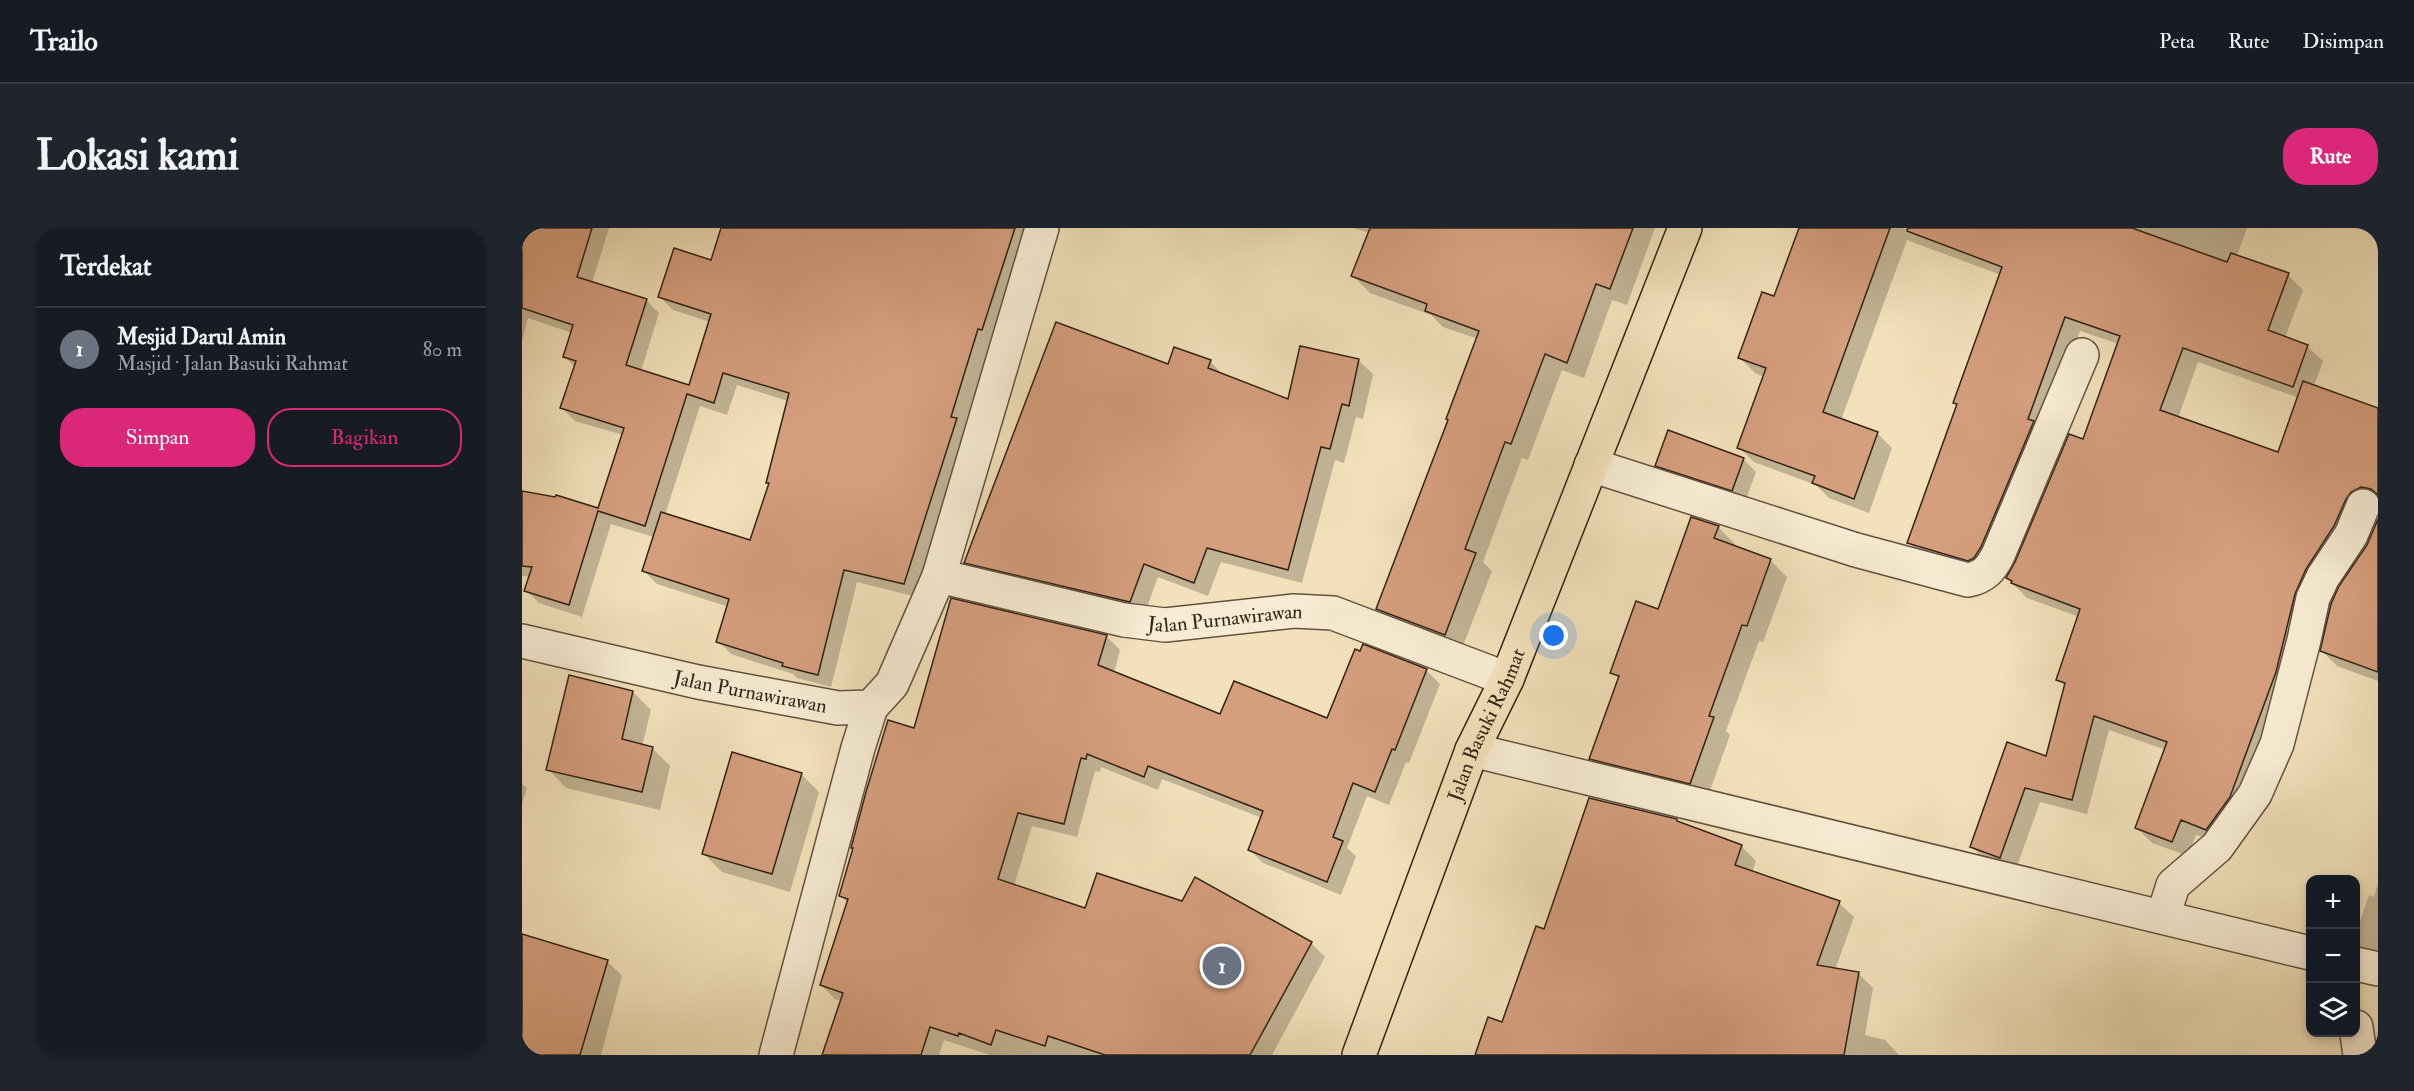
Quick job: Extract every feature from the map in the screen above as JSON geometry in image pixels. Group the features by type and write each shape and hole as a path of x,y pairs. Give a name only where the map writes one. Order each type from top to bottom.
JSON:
{"highway":[{"name":"Jalan Basuki Rahmat","path":"1359,1055 1472,750 1507,679 1685,228"}],"street":[{"path":"776,1055 871,707 892,684 939,576 1042,228"},
{"path":"1591,465 1856,550 1968,580 1983,575 1992,567 2082,356"},
{"path":"2163,917 2173,885 2217,847 2255,794 2277,744 2313,598 2323,577 2351,535 2363,506"},
{"name":"Jalan Purnawirawan","path":"939,576 1124,620 1165,625 1294,611 1333,613 1507,679"},
{"name":"Jalan Purnawirawan","path":"522,641 698,682 838,708 871,707"},
{"path":"1472,750 2306,952"},
{"path":"2360,965 2378,969"},
{"path":"2357,1037 2360,1055"}],"building":[{"path":"522,228 592,228 577,277 647,299 626,365 689,385 711,314 658,297 674,248 711,260 721,228 1015,228 982,330 978,329 951,417 957,418 904,584 844,570 818,675 782,666 783,663 716,642 729,599 642,571 661,512 750,540 769,483 766,483 789,393 723,373 714,403 687,394 645,526 598,511 569,605 524,591 532,567 522,566 522,491 555,497 556,495 598,508 624,428 560,408 576,361 563,357 573,325 522,308"},
{"path":"1370,228 1633,228 1610,289 1596,284 1567,363 1545,354 1511,444 1505,442 1465,549 1476,553 1445,635 1376,609 1448,420 1446,419 1479,331 1425,311 1427,304 1351,276"},
{"path":"1799,228 1890,228 1823,412 1878,432 1854,499 1812,483 1815,476 1737,448 1766,368 1738,358 1762,292 1774,296"},
{"path":"1908,228 2132,228 2227,262 2231,253 2289,273 2268,330 2308,345 2293,387 2183,348 2160,410 2278,452 2303,381 2378,408 2378,495 2371,489 2361,487 2351,492 2334,526 2306,569 2295,594 2276,672 2230,797 2206,830 2181,820 2172,842 2135,828 2167,742 2094,716 2072,800 2025,788 2000,858 1970,847 2007,742 2046,756 2065,683 2056,680 2080,609 2011,583 2012,581 2006,578 2015,562 2069,434 2083,439 2120,336 2065,317 2028,419 2034,421 1981,547 1974,558 1968,561 1907,543 1957,404 1953,403 2002,267 1907,231"},
{"path":"1056,322 1168,364 1174,347 1211,360 1208,368 1288,399 1300,346 1359,359 1349,406 1342,404 1330,449 1321,447 1288,570 1207,548 1194,583 1144,564 1130,602 964,563"},
{"path":"1668,430 1744,458 1732,491 1655,466"},
{"path":"1691,517 1719,526 1714,538 1771,559 1747,626 1742,625 1709,716 1714,717 1690,784 1589,759 1619,676 1610,673 1636,601 1658,609"},
{"path":"2378,519 2378,672 2320,651 2331,604 2339,586 2367,545"},
{"path":"951,598 1107,635 1098,665 1220,714 1234,681 1327,718 1355,649 1360,651 1363,644 1427,669 1395,750 1392,749 1375,792 1353,783 1333,837 1343,841 1327,882 1248,850 1263,811 1148,766 1144,777 1087,754 1086,759 1081,758 1064,824 1018,813 998,879 1085,908 1097,873 1182,901 1195,877 1312,942 1250,1055 1105,1055 1048,1036 1045,1046 996,1030 991,1045 959,1033 958,1036 930,1027 921,1055 822,1055 843,993 820,985 848,899 839,896 866,792 888,720 914,728"},
{"path":"569,675 633,691 622,739 653,747 642,792 546,770"},
{"path":"732,752 802,773 772,874 702,854"},
{"path":"1589,798 1677,819 1677,821 1742,845 1735,865 1840,901 1817,965 1859,972 1844,1055 1475,1055 1488,1017 1502,1022 1536,926 1544,929"},
{"path":"522,934 608,960 580,1055 522,1055"}],"place":[{"name":"Mesjid Darul Amin","path":"1222,966"}]}
